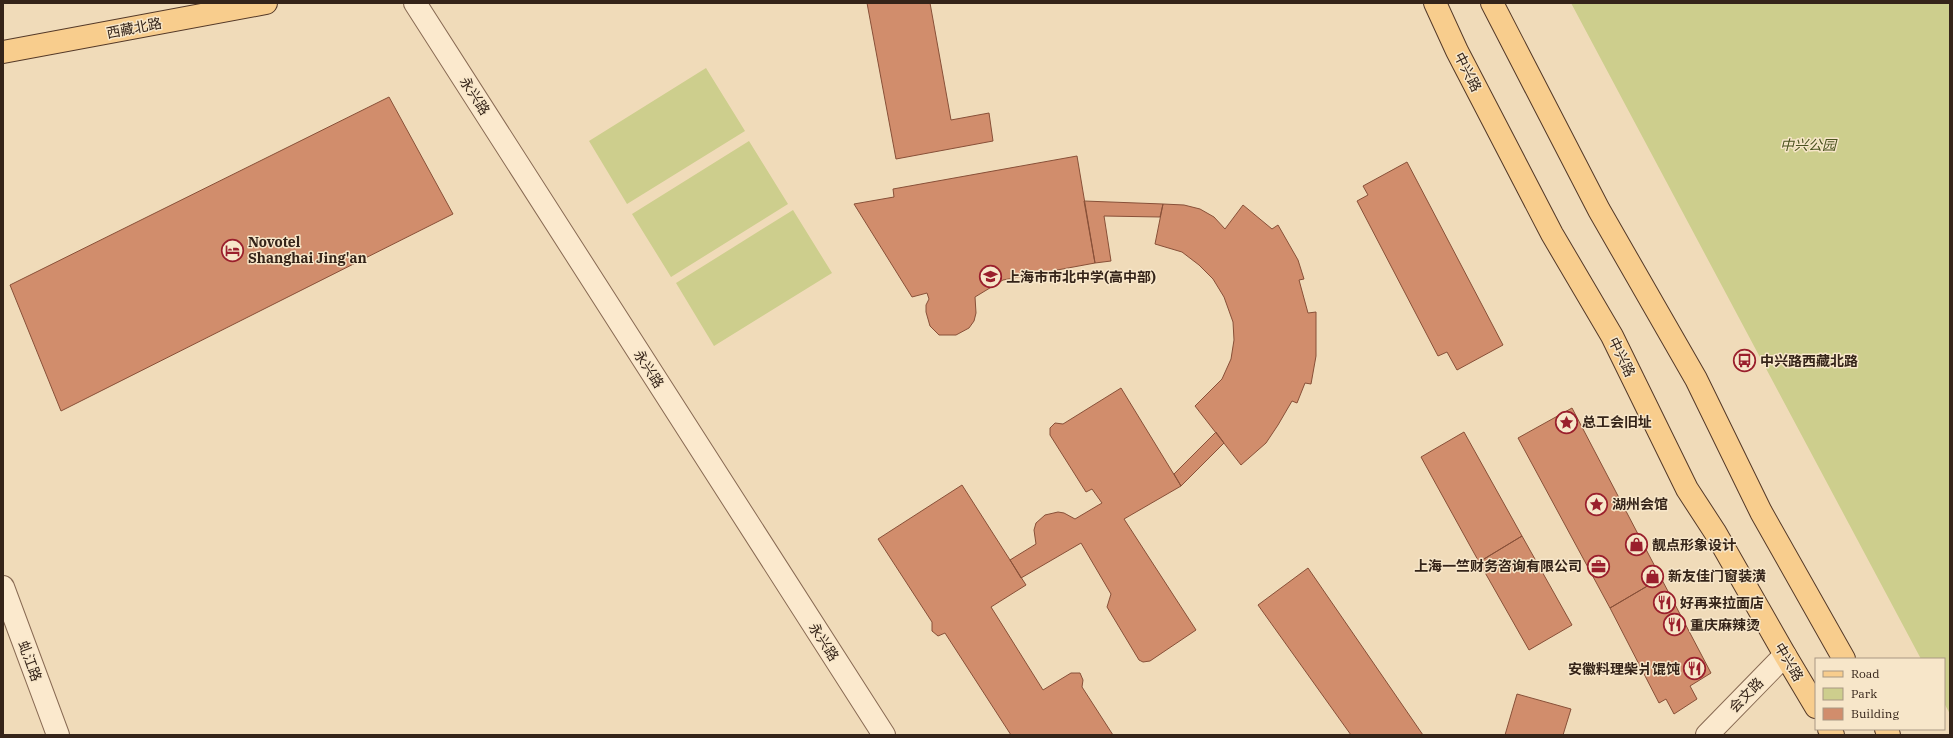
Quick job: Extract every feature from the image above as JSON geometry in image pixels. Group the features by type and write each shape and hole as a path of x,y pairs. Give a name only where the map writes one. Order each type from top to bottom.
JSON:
{"main road":[{"name":"西藏北路","path":"3,52 266,3"},
{"name":"中兴路","path":"1435,3 1457,51 1552,234 1612,336 1687,489 1716,532 1815,705"},
{"path":"1492,3 1599,210 1696,379 1761,512 1843,658"}],"street":[{"name":"永兴路","path":"415,3 884,735"},
{"name":"虬江路","path":"3,588 58,735"},
{"name":"会文路","path":"1707,735 1785,655"}],"green space":[{"name":"中兴公园","path":"1571,3 1950,3 1950,714 1945,705 1945,658 1920,658"},
{"path":"706,68 745,131 627,204 589,141"},
{"path":"749,141 788,204 671,277 632,214"},
{"path":"793,210 832,273 714,346 676,283"}],"building":[{"path":"867,3 930,3 951,120 989,113 993,141 896,159"},
{"name":"Novotel Shanghai Jing'an","path":"389,97 453,214 61,411 10,285"},
{"path":"1077,156 1095,263 1003,280 975,297 976,313 974,321 969,328 956,335 939,335 930,326 926,312 926,305 929,299 927,293 912,297 854,204 894,197 893,189"},
{"path":"1407,162 1503,345 1457,370 1447,352 1438,356 1357,201 1368,195 1363,186"},
{"path":"1084,201 1163,204 1160,217 1104,216 1111,261 1095,263"},
{"path":"1163,204 1184,205 1200,209 1214,217 1225,229 1243,205 1272,229 1278,225 1298,260 1304,279 1299,280 1308,313 1316,312 1316,356 1311,384 1305,383 1297,403 1292,401 1266,443 1241,465 1195,406 1222,379 1231,359 1234,340 1233,322 1224,297 1213,279 1199,265 1182,252 1155,244"},
{"path":"1121,388 1181,486 1124,519 1196,630 1150,661 1143,662 1139,660 1107,607 1111,594 1081,543 1021,578 1010,560 1036,544 1034,530 1036,523 1045,515 1058,512 1064,513 1075,519 1102,503 1092,489 1086,492 1050,435 1050,428 1055,423 1063,424"},
{"path":"1572,408 1661,578 1610,608 1518,438"},
{"path":"1216,432 1224,443 1181,486 1174,474"},
{"path":"1464,432 1522,536 1479,562 1421,457"},
{"path":"962,485 1026,585 991,607 1043,690 1071,673 1080,673 1083,680 1082,687 1113,735 1011,735 945,633 938,636 932,631 932,622 878,539"},
{"path":"1522,536 1572,625 1529,650 1479,562"},
{"path":"1308,568 1423,735 1351,735 1258,605"},
{"path":"1661,578 1711,673 1690,686 1697,699 1674,714 1666,699 1659,703 1610,608"},
{"path":"1517,694 1571,709 1563,735 1505,735"}],"place":[{"name":"Novotel Shanghai Jing'an","path":"232,250"},
{"name":"上海市市北中学(高中部)","path":"990,277"},
{"name":"中兴路西藏北路","path":"1745,361"},
{"name":"总工会旧址","path":"1567,422"},
{"name":"湖州会馆","path":"1596,504"},
{"name":"靓点形象设计","path":"1637,545"},
{"name":"上海一竺财务咨询有限公司","path":"1598,566"},
{"name":"新友佳门窗装潢","path":"1653,576"},
{"name":"好再来拉面店","path":"1665,603"},
{"name":"重庆麻辣烫","path":"1675,625"},
{"name":"安徽料理柴爿馄饨","path":"1695,669"}]}
